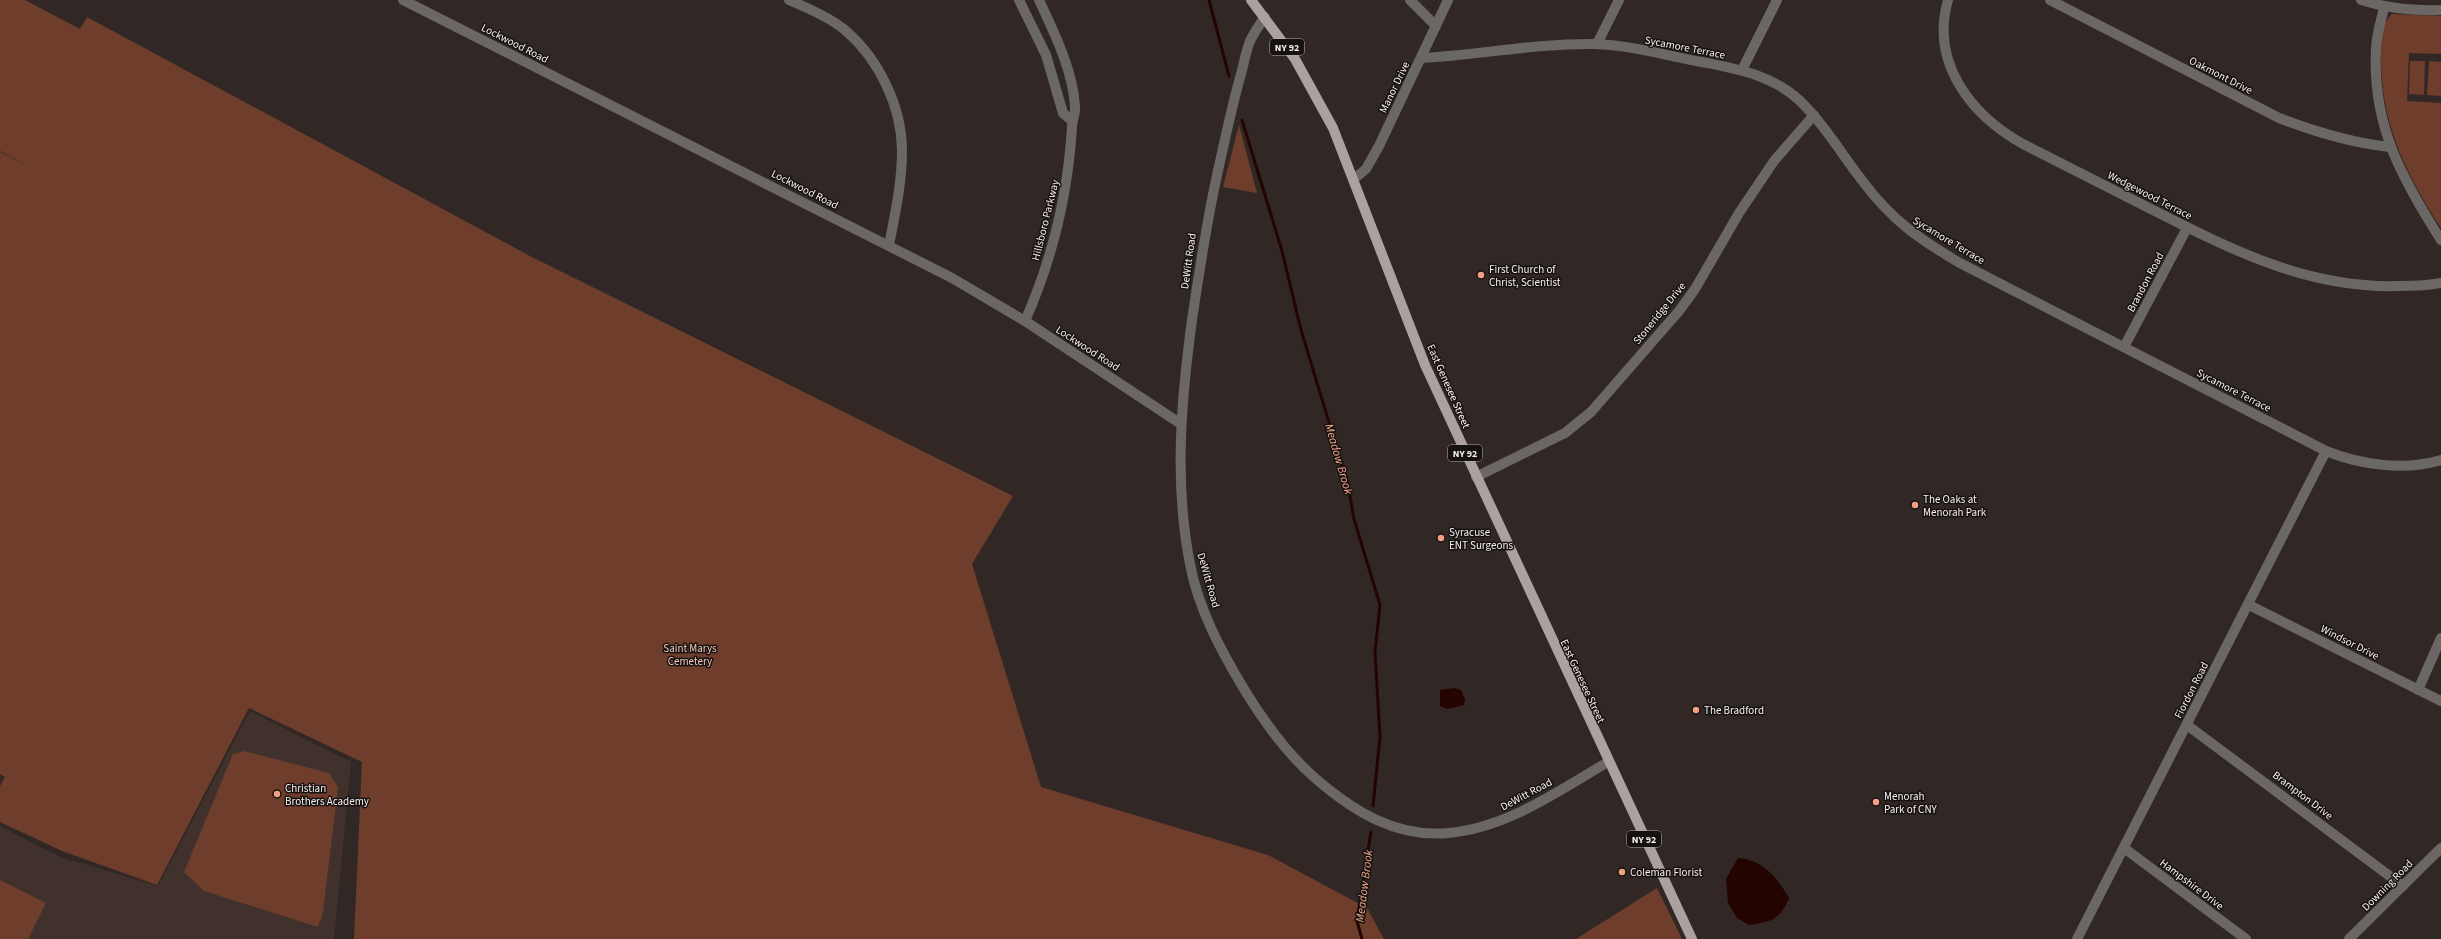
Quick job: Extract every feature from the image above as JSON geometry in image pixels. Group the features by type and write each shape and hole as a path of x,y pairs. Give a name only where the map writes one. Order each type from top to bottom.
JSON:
{"main road":[{"name":"East Genesee Street","path":"1251,0 1265,16 1295,59 1318,98 1354,179 1426,365 1476,477 1608,762 1692,939"}],"street":[{"name":"Lockwood Road","path":"403,0 952,278 1026,321 1181,424"},
{"path":"789,0 807,8 846,31 868,55 890,93 899,122 902,150 900,190 889,245"},
{"path":"1019,0 1046,55 1063,113 1072,121"},
{"name":"Hillsboro Parkway","path":"1026,321 1040,288 1062,206 1070,164 1072,121 1076,108 1059,42 1039,0"},
{"path":"1410,0 1436,26"},
{"name":"Manor Drive","path":"1354,179 1366,169 1376,150 1422,58 1448,0"},
{"path":"1597,44 1619,0"},
{"path":"1742,70 1777,0"},
{"name":"Wedgewood Terrace","path":"1948,0 1946,9 1945,35 1949,61 1957,83 1979,113 2003,132 2023,144 2187,228 2272,266 2310,278 2384,287 2441,284"},
{"name":"Oakmont Drive","path":"2050,0 2279,118 2319,133 2364,144 2390,147"},
{"path":"2362,0 2384,8 2410,11 2441,10"},
{"path":"2384,8 2376,48 2377,93 2390,147 2409,189 2441,240"},
{"name":"DeWitt Road","path":"1265,16 1250,40 1237,87 1204,234 1187,356 1181,424 1180,475 1182,508 1190,567 1206,615 1227,662 1283,746 1330,791 1365,815 1388,826 1435,834 1484,827 1519,814 1608,762"},
{"name":"Sycamore Terrace","path":"1422,58 1571,44 1597,44 1624,47 1742,70 1778,85 1798,99 1814,115 1864,184 1893,217 1913,235 1958,262 2326,451 2370,463 2400,466 2441,460"},
{"name":"Stoneridge Drive","path":"1476,477 1565,433 1591,412 1679,310 1695,289 1739,213 1765,174 1814,115"},
{"name":"Brandon Road","path":"2124,347 2187,228"},
{"name":"Fiordon Road","path":"2077,939 2249,605 2326,451"},
{"name":"Windsor Drive","path":"2249,605 2441,701"},
{"path":"2418,690 2441,638"},
{"name":"Brampton Drive","path":"2187,725 2403,886"},
{"name":"Hampshire Drive","path":"2124,848 2246,939"},
{"name":"Downing Road","path":"2349,939 2441,848"}],"shaded area":[{"path":"1454,688 1461,690 1465,700 1464,705 1447,709 1440,706 1440,690"},
{"name":"Christian Brothers Academy","path":"250,711 351,762 334,939 0,939 0,826 60,857 158,886"},
{"path":"1738,858 1747,859 1762,866 1780,883 1785,891 1789,898 1782,911 1774,919 1763,923 1749,925 1737,918 1728,903 1726,879"}],"green space":[{"name":"Saint Marys Cemetery","path":"0,0 25,0 80,29 87,17 530,256 1013,496 972,564 1041,787 1268,855 1367,908 1384,939 354,939 362,762 249,708 157,885 62,851 0,822 0,786 5,777 0,774 0,152 26,165 0,151"},
{"path":"2392,14 2441,16 2441,54 2409,53 2407,101 2441,103 2441,228 2416,187 2406,166 2397,144 2384,100 2381,51 2382,36 2384,26"},
{"path":"2410,61 2425,61 2424,95 2409,94"},
{"path":"2429,61 2441,62 2441,96 2427,95"},
{"path":"1239,125 1257,193 1223,187"},
{"path":"244,751 329,773 338,787 323,912 318,927 204,891 184,872 233,754"},
{"path":"0,880 46,903 28,939 0,939"},
{"path":"1657,888 1682,939 1576,939"}],"waterway":[{"name":"Meadow Brook","path":"1209,0 1229,76"},
{"name":"Meadow Brook","path":"1242,120 1282,251 1301,330 1348,485 1354,519 1380,605 1375,652 1380,737 1373,806"},
{"name":"Meadow Brook","path":"1362,939 1357,921 1371,832"}],"place":[{"name":"First Church of Christ, Scientist","path":"1481,275"},
{"name":"The Oaks at Menorah Park","path":"1915,505"},
{"name":"Syracuse ENT Surgeons","path":"1441,538"},
{"name":"The Bradford","path":"1696,710"},
{"name":"Christian Brothers Academy","path":"277,794"},
{"name":"Menorah Park of CNY","path":"1876,802"},
{"name":"Coleman Florist","path":"1622,872"}]}
